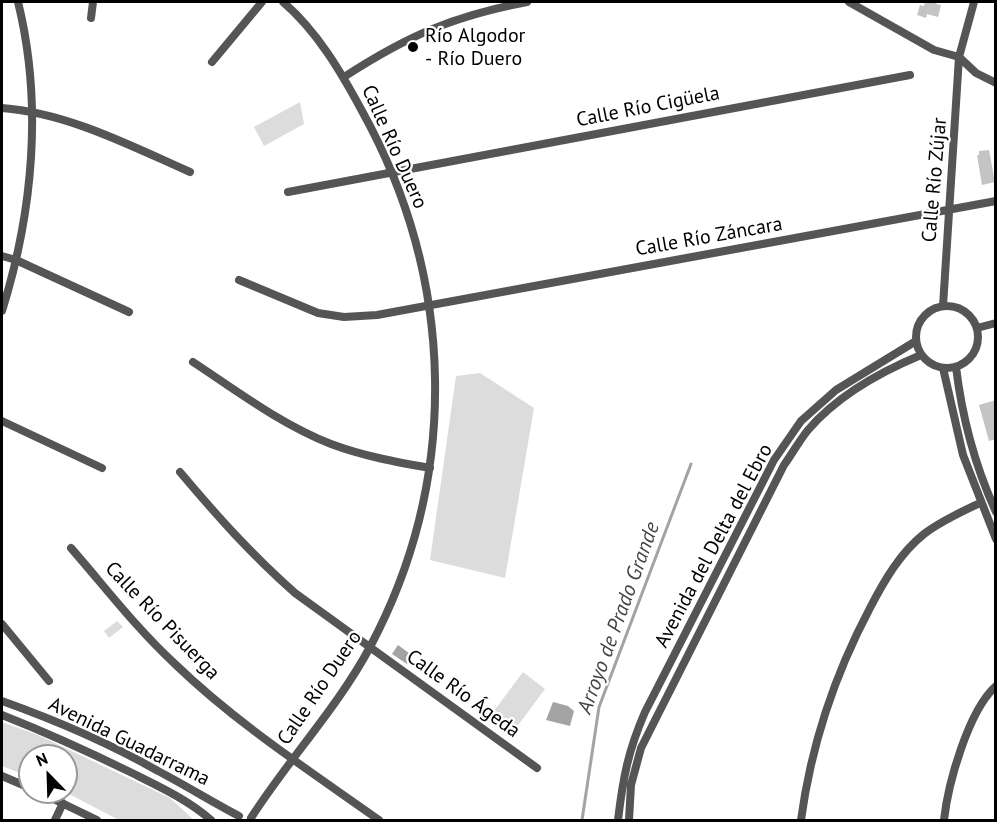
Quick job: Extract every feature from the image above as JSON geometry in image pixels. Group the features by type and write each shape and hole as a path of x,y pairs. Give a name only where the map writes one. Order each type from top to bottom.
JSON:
{"street":[{"path":"2,311 16,260 28,189 33,138 27,44 18,2"},
{"path":"91,18 93,2"},
{"path":"212,62 262,2"},
{"name":"Calle Río Duero","path":"253,819 370,647 401,578 418,522 429,468 436,375 434,334 416,240 392,172 344,77 316,38 283,2"},
{"path":"344,77 384,51 430,28 471,14 527,2"},
{"path":"849,2 934,50 959,57 976,73 996,83"},
{"name":"Calle Río Zújar","path":"943,306 959,57 974,2"},
{"name":"Calle Río Cigüela","path":"288,192 910,75"},
{"path":"2,108 32,112 87,128 190,172"},
{"name":"Calle Río Záncara","path":"239,280 318,313 344,317 376,315 996,201"},
{"path":"2,256 16,260 129,312"},
{"path":"943,306 954,306 964,310 972,318 977,328 978,344 975,352 956,367 934,366 921,355 916,341 916,331 926,314 943,306"},
{"path":"977,328 996,323"},
{"name":"Avenida del Delta del Ebro","path":"618,820 622,783 631,745 640,723 774,460 801,422 836,390 916,341"},
{"name":"Avenida del Delta del Ebro","path":"629,820 631,785 641,748 784,465 808,430 842,399 898,365 921,355"},
{"path":"193,362 278,417 330,444 385,460 429,468"},
{"path":"956,367 959,392 973,452 996,512"},
{"path":"943,368 963,455 996,539"},
{"path":"2,421 102,468"},
{"name":"Calle Río Ágeda","path":"180,472 230,532 296,593 537,768"},
{"path":"801,820 812,758 831,696 856,634 885,580 901,558 923,535 950,517 980,503"},
{"name":"Calle Río Pisuerga","path":"71,548 174,663 206,692 292,759 379,820"},
{"path":"2,624 49,681"},
{"path":"944,820 958,755 977,711 989,691 996,686"},
{"name":"Avenida Guadarrama","path":"2,701 105,744 157,770 235,818 253,819"},
{"name":"Avenida Guadarrama","path":"2,715 150,782 192,804 211,820"},
{"path":"2,776 18,783"},
{"path":"55,820 63,804"},
{"path":"65,804 97,820"}],"shaded area":[{"path":"300,102 304,124 264,146 254,127"},
{"path":"480,373 534,408 505,578 430,560 456,376"},
{"path":"117,621 123,627 109,638 104,631"},
{"path":"398,645 413,656 407,664 392,654"},
{"path":"523,672 545,689 516,728 494,711"},
{"path":"553,702 568,706 574,711 570,726 546,720"},
{"path":"2,722 57,744 18,744 18,772 2,766"},
{"path":"78,754 170,798 194,820 119,820 78,799"}],"building":[{"path":"925,2 937,2 936,4 941,5 938,17 927,14 926,18 917,15 920,5 924,6"},
{"path":"989,150 995,182 982,185 977,155 979,151"},
{"path":"996,400 996,439 989,441 979,405"}],"waterway":[{"name":"Arroyo de Prado Grande","path":"582,820 599,707 691,464"}],"place":[{"name":"Río Algodor - Río Duero","path":"413,47"}]}
